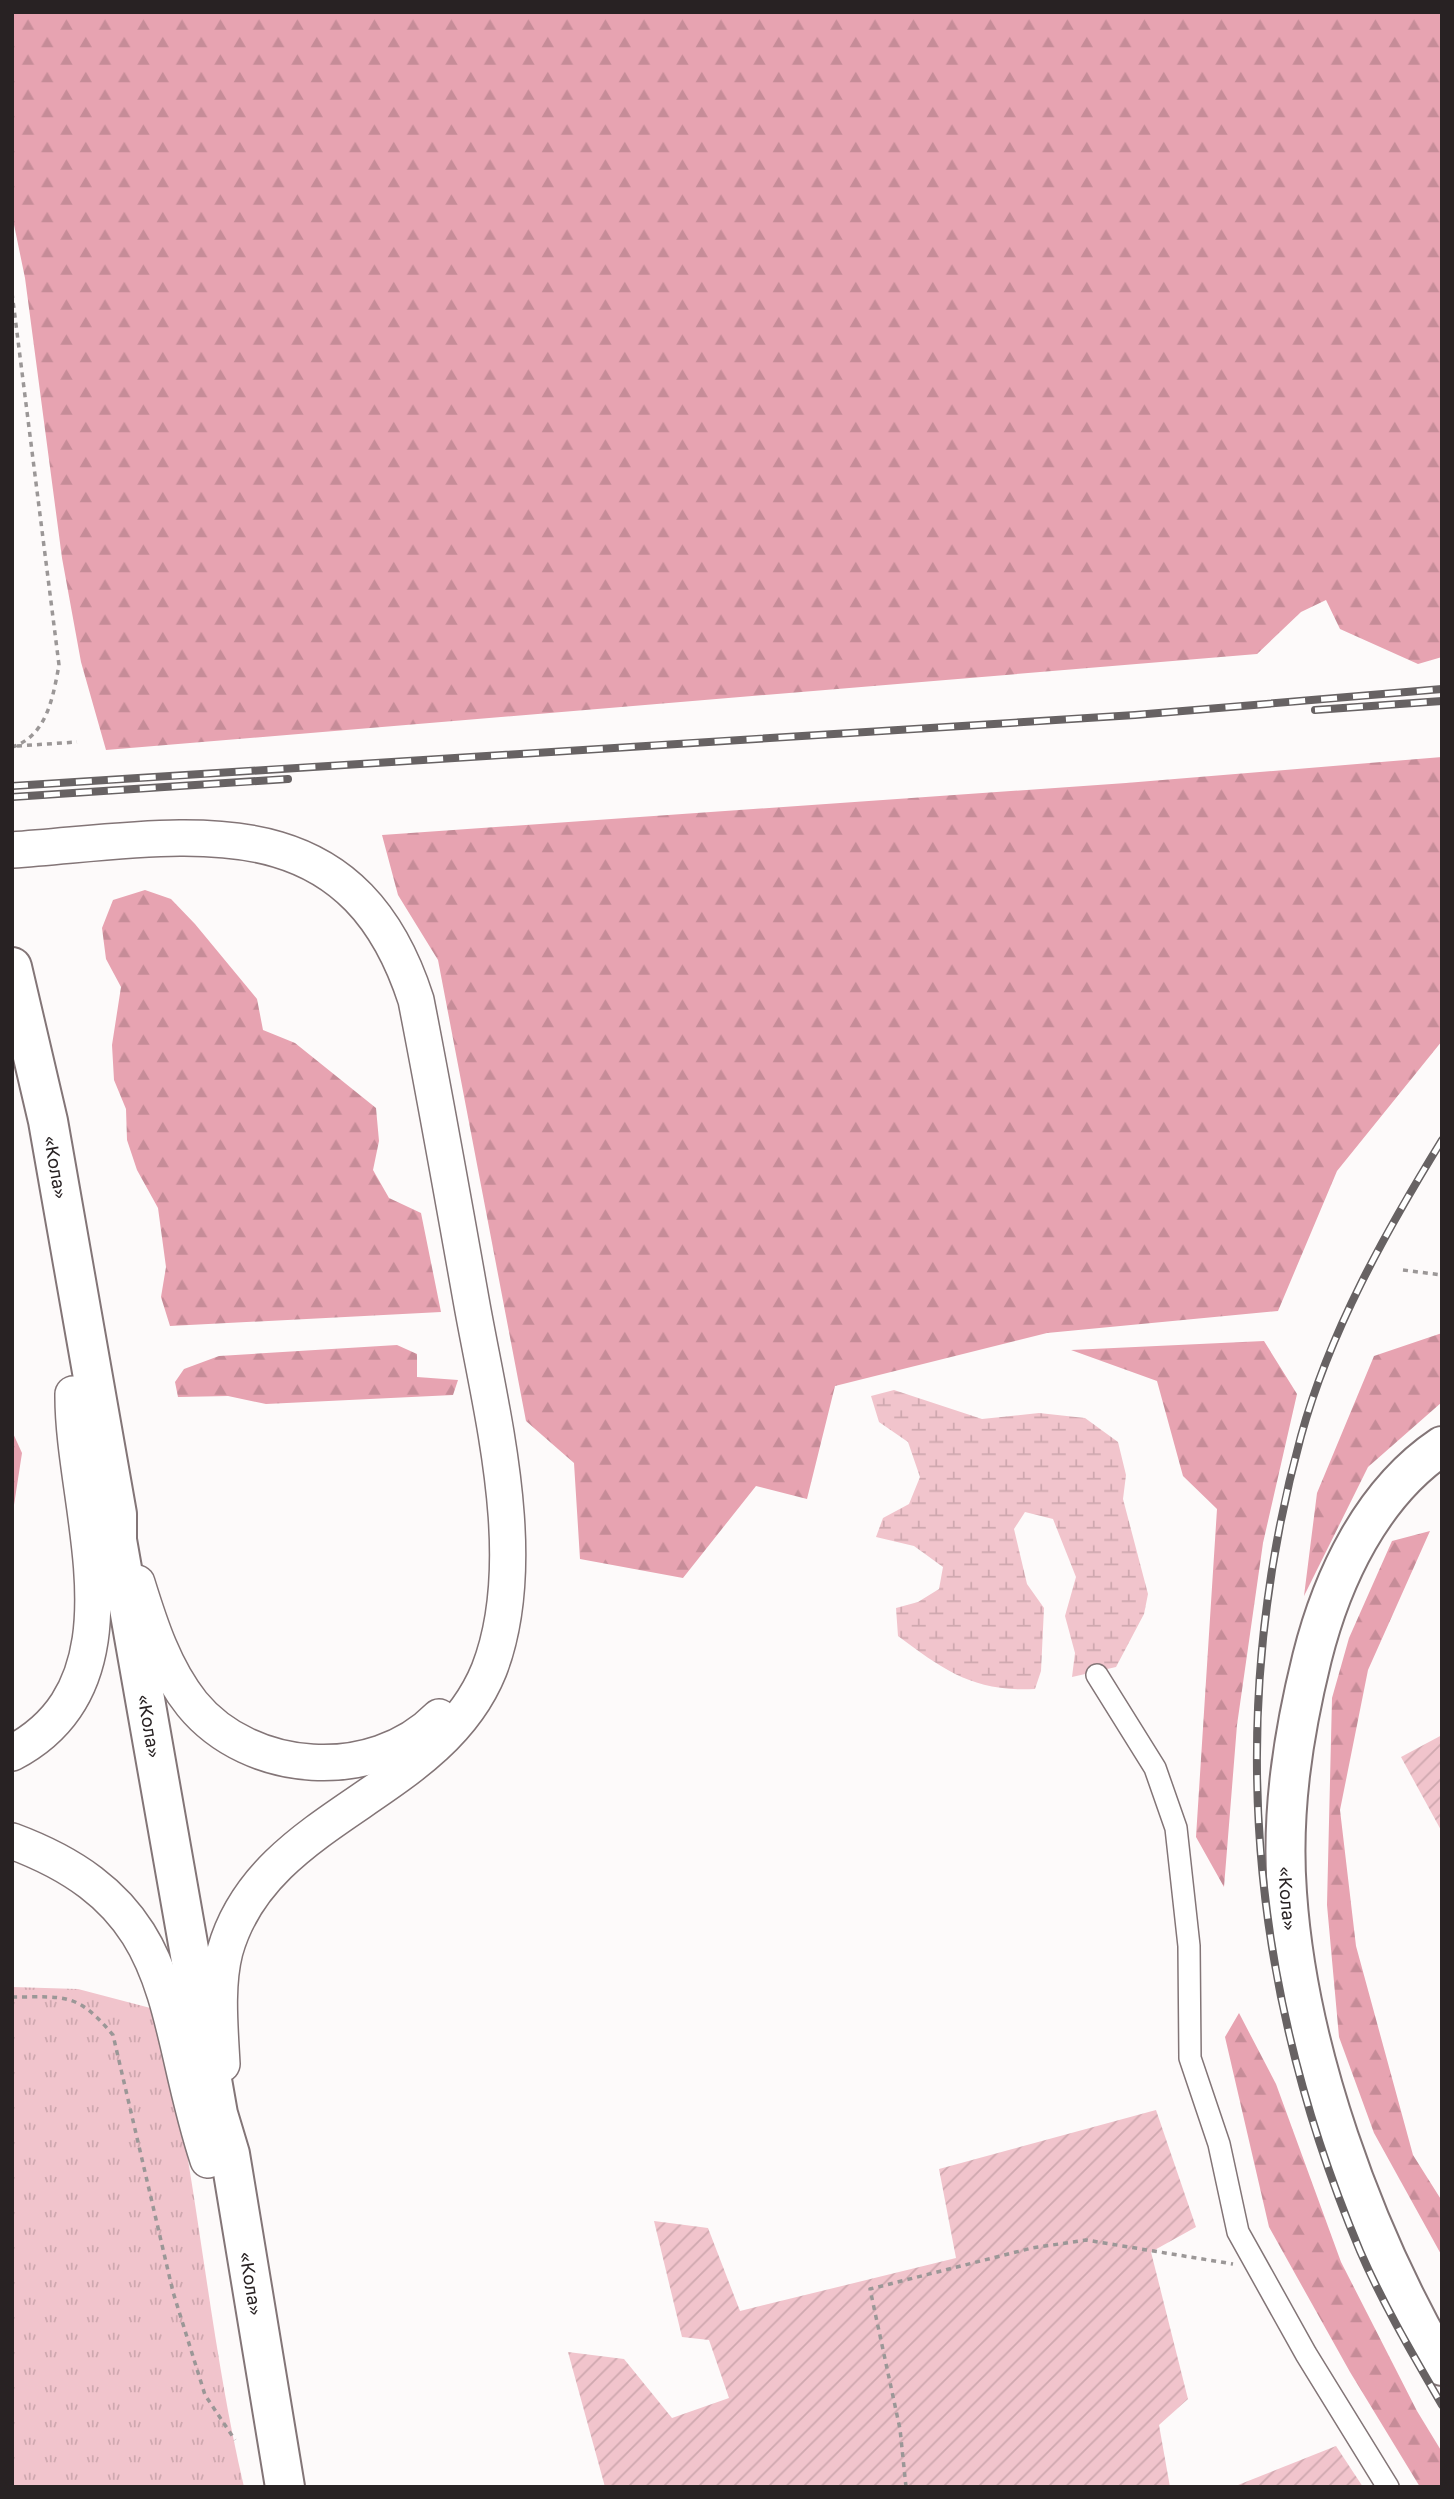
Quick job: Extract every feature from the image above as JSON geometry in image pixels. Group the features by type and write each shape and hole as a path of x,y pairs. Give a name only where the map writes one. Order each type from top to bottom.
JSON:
{"highway":[{"name":"«Кола»","path":"12,967 48,1121 117,1514 117,1540 215,2101 219,2157 267,2487"},
{"name":"«Кола»","path":"12,1001 26,1125 73,1394 83,1424 203,2102 219,2157 285,2487"},
{"name":"«Кола»","path":"1442,1446 1388,1496 1359,1538 1335,1586 1319,1633 1292,1749 1286,1850 1293,1937 1320,2068 1364,2207 1389,2266 1442,2366"}],"main road":[{"path":"12,850 179,838 258,843 292,852 321,866 366,902 396,948 416,1000 505,1502 508,1595 499,1640 479,1693 452,1728 411,1765 307,1838 277,1864 236,1921 225,1952 220,1983 222,2063 219,2157"},
{"path":"12,1753 47,1727 67,1702 88,1657 92,1629 93,1571 73,1427 73,1394"},
{"path":"117,1514 129,1540 148,1620 176,1681 212,1724 236,1741 263,1753 311,1762 349,1762 379,1753 410,1739 434,1723 456,1700 499,1640"},
{"path":"12,1841 70,1867 96,1887 120,1909 154,1959 173,2015 194,2119 219,2157"}],"street":[{"path":"1097,1675 1155,1768 1176,1828 1189,1946 1190,2058 1219,2144 1238,2232 1306,2354 1388,2487"}],"path":[{"path":"12,293 59,665 51,707 32,737 14,747"},
{"path":"14,747 77,742"},
{"path":"1403,1270 1442,1275"},
{"path":"12,1997 62,1997 91,2008 113,2035 173,2292 205,2395 235,2440"},
{"path":"906,2487 900,2429 870,2289 1032,2248 1086,2240 1257,2267"}],"green space":[{"path":"12,12 1442,12 1442,657 1418,664 1340,629 1326,600 1301,612 1257,654 106,750 81,662 62,558 25,278 12,215"},
{"path":"1442,757 1442,1041 1337,1171 1278,1311 1047,1333 835,1386 807,1499 756,1486 683,1578 580,1559 574,1463 526,1421 438,960 398,895 382,835 1126,783"},
{"path":"145,890 171,899 195,924 257,999 263,1030 295,1043 376,1108 379,1141 373,1170 389,1198 421,1213 441,1312 170,1326 161,1297 166,1267 158,1208 137,1170 127,1140 126,1109 114,1080 112,1045 121,987 106,959 102,928 113,900"},
{"path":"1442,1333 1442,1402 1368,1467 1304,1596 1317,1493 1374,1356"},
{"path":"1264,1341 1297,1394 1263,1543 1237,1725 1224,1887 1196,1837 1217,1509 1183,1476 1157,1381 1071,1350"},
{"path":"397,1345 417,1354 417,1377 458,1380 453,1395 266,1404 228,1396 178,1397 175,1382 184,1369 219,1356"},
{"path":"894,1390 982,1419 1039,1413 1085,1418 1118,1442 1126,1475 1123,1499 1148,1594 1144,1614 1116,1667 1072,1677 1075,1653 1065,1616 1076,1577 1053,1519 1025,1512 1014,1529 1027,1584 1044,1608 1041,1671 1035,1689 994,1687 961,1677 898,1636 896,1608 918,1602 939,1589 943,1567 914,1546 876,1537 883,1518 909,1504 920,1477 908,1442 879,1422 871,1396"},
{"path":"12,1431 22,1453 12,1518"},
{"path":"1430,1531 1368,1670 1340,1810 1356,1946 1413,2155 1442,2201 1442,2256 1374,2133 1339,2037 1327,1905 1332,1698 1349,1638 1392,1541"},
{"path":"1442,1735 1442,1832 1401,1757"},
{"path":"12,1987 78,1989 158,2010 183,2129 220,2368 244,2487 12,2487"},
{"path":"1239,2013 1276,2084 1341,2262 1417,2411 1442,2452 1442,2487 1420,2487 1350,2372 1269,2227 1225,2037"},
{"path":"1156,2110 1196,2227 1151,2252 1188,2399 1159,2425 1170,2487 605,2487 568,2352 624,2359 672,2418 729,2398 709,2340 682,2337 654,2221 708,2228 740,2311 956,2258 939,2169"},
{"path":"1336,2446 1363,2487 1233,2487"}],"railway":[{"path":"12,786 1135,715 1442,689"},
{"path":"1315,710 1442,701"},
{"path":"12,797 288,779"},
{"path":"1442,1140 1380,1247 1343,1321 1313,1397 1301,1436 1277,1540 1263,1643 1257,1746 1260,1848 1273,1950 1293,2051 1322,2151 1360,2251 1388,2310 1442,2405"}]}
